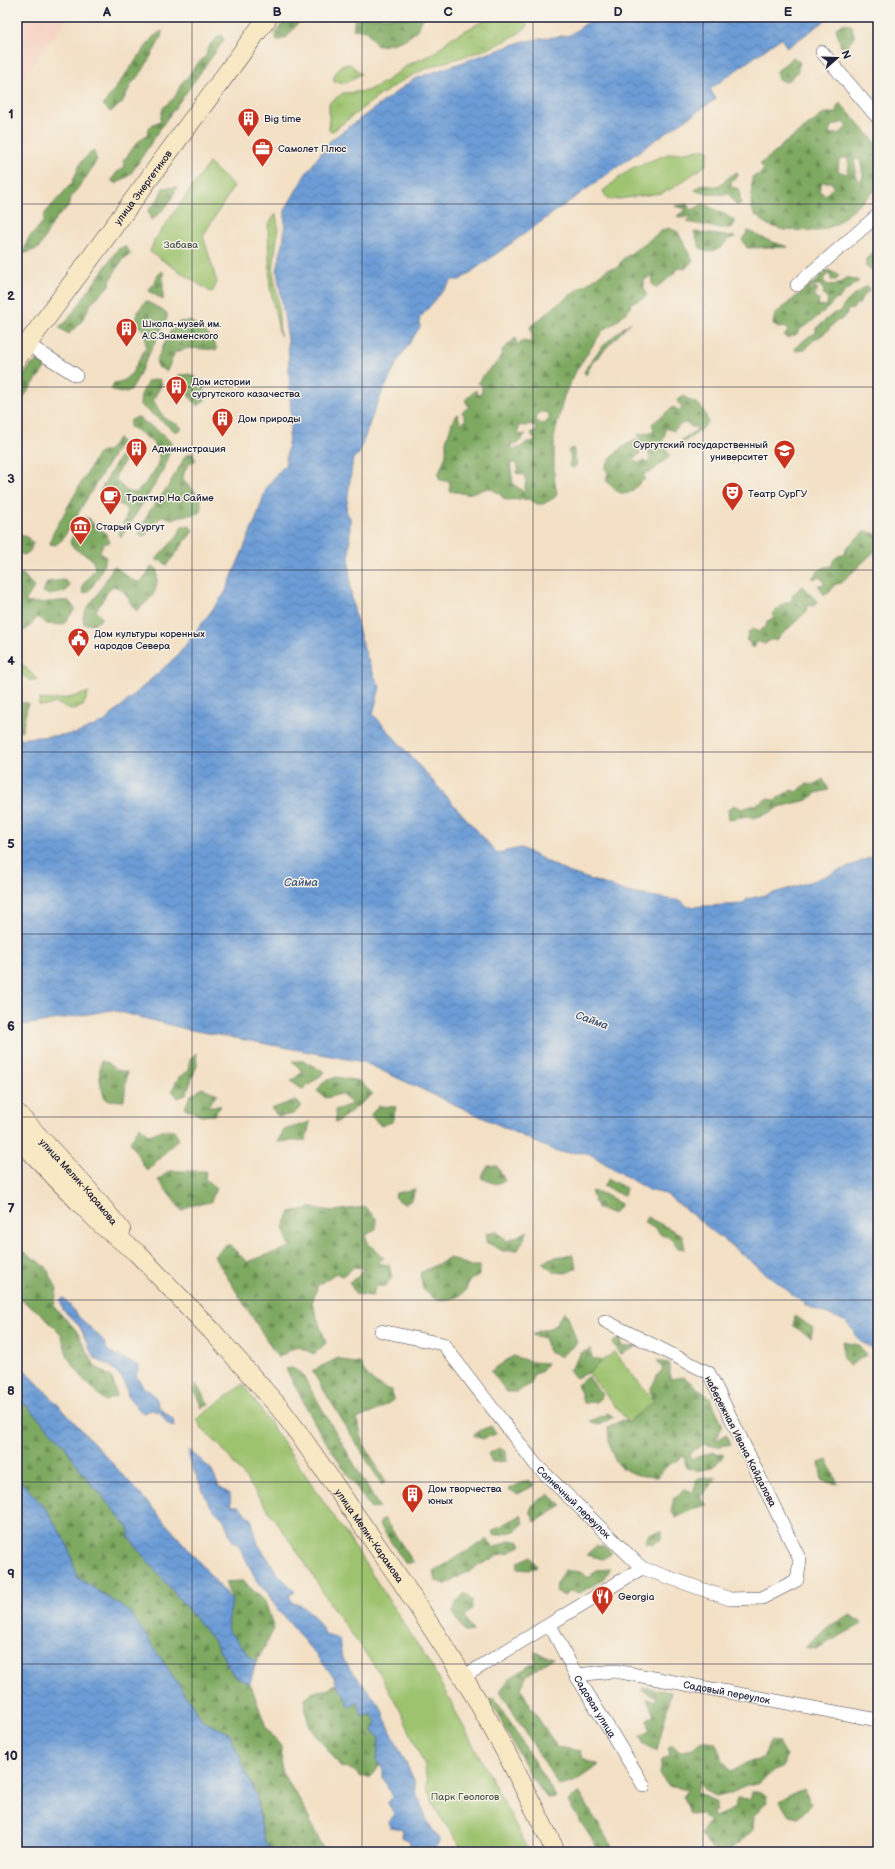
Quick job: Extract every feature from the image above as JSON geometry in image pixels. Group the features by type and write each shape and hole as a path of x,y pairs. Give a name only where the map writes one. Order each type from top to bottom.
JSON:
{"main road":[{"name":"улица Энергетиков","path":"22,351 268,17"},
{"name":"улица Мелик-Карамова","path":"17,1113 107,1211 137,1253"},
{"name":"улица Мелик-Карамова","path":"17,1137 103,1226 137,1253 212,1331 287,1418 402,1582 463,1677 511,1762 556,1852"}],"street":[{"path":"822,52 878,118"},
{"path":"797,285 878,215"},
{"path":"22,351 76,375"},
{"name":"набережная Ивана Кайдалова","path":"605,1321 709,1373 800,1560 799,1570"},
{"name":"Солнечный переулок","path":"381,1331 443,1344 536,1465 642,1568 730,1600 762,1598 797,1580 799,1570"},
{"path":"463,1677 642,1568"},
{"name":"Садовая улица","path":"550,1625 576,1675 644,1786"},
{"name":"Садовый переулок","path":"576,1675 615,1671 878,1720"}],"shaded area":[{"path":"17,17 68,17 17,85"}],"green space":[{"path":"287,17 303,17 286,38 277,41 275,34"},
{"path":"355,17 423,17 416,31 405,39 392,44 377,46 367,31 353,29"},
{"path":"491,17 520,17 528,26 515,36 501,43 425,69 411,76 361,109 333,131 329,130 329,103 343,93 367,91 386,81 409,64 433,54 451,38"},
{"path":"845,23 852,26 855,38 849,43 846,51 841,47 836,28"},
{"path":"162,31 161,38 142,72 132,83 122,103 110,112 103,105 153,37"},
{"path":"221,35 224,40 164,123 130,175 116,184 111,180 118,171 125,167 123,160 137,143 148,133 147,130 153,124 160,121 163,108 175,97 182,82 188,77 194,67 206,56 215,39"},
{"path":"793,57 800,62 797,73 786,82 779,80 776,72"},
{"path":"350,64 361,74 346,83 334,82 334,76 341,65"},
{"path":"840,103 878,145 878,188 835,225 819,231 784,230 768,225 754,214 751,206 752,177 760,174 764,169 760,164 777,151 783,144 825,113 838,113 836,109","holes":["844,122 847,126 841,133 829,134 831,126","847,157 849,165 847,174 838,171 839,160","860,159 863,176 860,182 857,177 854,160","822,182 831,182 834,187 825,195 819,191"]},
{"path":"708,149 709,151 706,165 673,188 662,193 611,200 607,198 603,191 630,169 668,154"},
{"path":"93,150 97,160 71,197 68,207 55,219 39,248 23,254 28,239 43,222 45,213 72,183 81,162"},
{"name":"Забава","path":"209,163 234,186 203,236 217,282 212,293 150,252 154,241"},
{"path":"737,172 738,176 731,182 731,187 739,189 741,204 736,205 729,194 711,194 695,190 703,184 714,186 722,184"},
{"path":"177,187 167,206 151,220 148,210 157,201 163,188"},
{"path":"687,204 692,210 703,204 723,213 736,222 731,228 719,228 687,222 692,216 680,218 677,216 687,209 675,206"},
{"path":"276,214 278,227 273,271 278,300 280,336 270,287 268,225"},
{"path":"669,228 678,232 693,261 686,268 676,269 674,274 656,288 652,284 653,275 644,280 644,289 647,296 638,301 631,302 631,308 613,324 603,330 577,369 564,396 554,438 554,477 557,494 554,498 543,504 537,504 529,499 505,500 499,493 489,488 467,494 450,491 450,482 440,480 438,475 446,455 446,441 453,420 458,414 460,424 466,419 462,412 469,407 465,400 476,390 478,395 482,392 482,385 478,383 483,375 499,361 503,349 516,338 516,345 524,341 531,343 532,334 530,327 558,304 608,269 617,268 623,259 663,230","holes":["540,412 545,412 550,417 545,424 538,423 535,418","531,424 537,430 531,433 535,440 527,442 520,448 513,449 511,444 517,444 526,434 518,435 519,425 525,426","510,463 516,463 519,469 516,473 524,475 526,481 524,492 513,484"]},
{"path":"748,231 788,247 747,248 742,240"},
{"path":"694,232 735,237 728,239 721,248 708,252 700,248"},
{"path":"125,246 131,254 123,259 115,271 108,287 92,302 81,322 69,334 59,328 67,321 118,249"},
{"path":"878,250 878,265 873,270 866,267 866,259 872,253 876,255"},
{"path":"828,270 839,275 836,280 831,280 830,275 827,274 823,280 827,285 839,284 847,277 859,281 844,292 839,299 834,300 829,307 810,323 800,329 797,334 787,338 784,336 788,331 785,327 778,328 773,324 775,314 811,284 818,281 820,276","holes":["815,285 820,285 824,291 823,295 828,300 826,306 818,305 819,300 816,298 815,294 818,289 815,288 810,292 809,290"]},
{"path":"163,271 163,300 149,291 160,272"},
{"path":"868,286 869,291 861,298 860,303 855,305 853,309 847,310 847,313 841,320 835,321 828,330 811,342 806,348 796,351 795,348 808,337 816,333 816,328 834,313 840,312 844,305 852,297 860,290"},
{"path":"146,301 167,313 167,318 132,389 124,393 117,392 111,389 114,383 123,381 132,373 146,347 145,331 136,325 137,312"},
{"path":"190,321 210,337 217,350 189,348 175,352 167,371 158,367 156,361 170,332 179,322"},
{"path":"631,322 592,363 586,375 584,372 599,351 617,333"},
{"path":"40,360 45,368 17,406 17,384 31,365"},
{"path":"189,374 203,381 206,399 198,406 175,381 180,375"},
{"path":"159,379 162,384 153,400 167,420 182,428 176,432 140,405 141,395 148,381"},
{"path":"684,396 698,404 704,411 708,422 701,430 684,442 681,440 695,431 698,427 692,427 687,423 681,424 674,431 665,428 665,434 662,442 670,456 651,472 644,473 645,479 629,493 625,494 618,492 606,480 608,473 605,468 607,463 625,446 635,440 640,439 638,434 650,433 654,430 652,424 673,407 680,411 682,407 677,401","holes":["649,444 651,446 648,450 650,460 647,463 643,461 638,463 633,460"]},
{"path":"137,417 164,435 172,444 162,473 121,538 119,532 125,521 127,514 126,509 106,497 100,491 123,451 128,449 130,453 116,474 116,481 127,491 136,493 153,473 159,457 157,449 152,442 130,427 130,421"},
{"path":"118,438 121,442 62,540 55,545 50,544 52,535 97,455 102,451 108,451"},
{"path":"573,448 577,464 574,468 569,466 571,457 568,451"},
{"path":"192,453 196,460 186,467 183,479 199,496 201,505 200,512 179,516 172,519 163,516 157,520 144,537 138,534 149,512 167,488 186,455"},
{"path":"84,517 90,519 96,528 105,532 110,542 103,544 100,551 106,558 98,578 88,592 83,593 82,586 95,569 94,563 88,556 72,546 70,542 73,535 84,528 82,523"},
{"path":"182,526 190,526 193,531 167,565 161,561 155,560 177,537"},
{"path":"865,531 876,534 878,537 878,548 842,582 834,585 830,592 824,595 818,585 823,585 824,581 819,577 812,579 822,568 832,566 834,559 845,554 846,548"},
{"path":"20,535 27,537 33,543 30,551 25,555 17,553 17,536"},
{"path":"114,566 134,581 140,582 147,575 151,567 157,569 157,584 154,594 136,611 122,590 113,586 108,591 96,611 102,618 96,623 84,624 83,617 87,608 97,595"},
{"path":"23,574 34,587 25,602 34,603 69,601 75,609 63,625 47,624 38,617 26,630 21,630 17,623 17,575"},
{"path":"64,580 70,585 65,592 49,595 43,592 47,582"},
{"path":"803,586 818,602 814,606 807,605 806,612 776,640 770,640 765,644 757,641 754,648 751,647 749,642 746,640 749,632 753,629 759,631 766,627 767,621 774,618 772,614 785,603 793,600 792,595"},
{"path":"18,660 38,680 29,680 19,673"},
{"path":"89,692 83,706 73,710 55,703 46,706 39,705 39,699 52,700 77,696"},
{"path":"17,702 28,703 22,731 17,732"},
{"path":"823,779 829,790 816,793 808,800 779,807 769,813 754,818 747,816 729,819 728,810 734,805 742,809 758,804 767,799 775,800 791,790 797,792 806,784 814,785"},
{"path":"196,1053 197,1065 186,1095 178,1098 172,1090 179,1077 188,1071 190,1059"},
{"path":"101,1061 109,1063 116,1070 127,1072 124,1101 106,1100 100,1081"},
{"path":"292,1061 304,1061 325,1072 303,1090 291,1081 303,1072"},
{"path":"337,1077 359,1081 373,1094 336,1123 335,1110 352,1104 341,1094 326,1098 317,1091 324,1081"},
{"path":"202,1088 218,1094 207,1106 221,1106 214,1115 201,1116 185,1108 190,1096"},
{"path":"295,1100 302,1106 293,1114 279,1117 271,1109"},
{"path":"379,1106 396,1107 392,1122 381,1126 370,1115"},
{"path":"310,1122 306,1140 277,1142 284,1130"},
{"path":"140,1126 149,1135 162,1130 174,1130 179,1138 147,1171 130,1142"},
{"path":"488,1166 497,1166 505,1181 496,1184 481,1178"},
{"path":"169,1171 206,1171 205,1179 216,1188 211,1202 189,1206 182,1211 158,1180"},
{"path":"608,1179 626,1188 624,1196 603,1186"},
{"path":"415,1189 412,1200 404,1204 394,1197 396,1193"},
{"path":"591,1191 604,1194 621,1204 614,1214 597,1208"},
{"path":"365,1207 376,1218 376,1229 365,1236 369,1244 384,1258 378,1263 389,1265 392,1278 385,1286 376,1286 372,1296 356,1294 349,1282 359,1276 364,1268 354,1267 343,1276 336,1273 318,1285 312,1303 326,1343 314,1354 297,1346 278,1358 214,1256 225,1245 230,1245 247,1262 290,1247 283,1228 290,1212 312,1208 333,1211"},
{"path":"647,1217 682,1235 685,1249 678,1248 671,1238 661,1235 656,1229 644,1223"},
{"path":"496,1231 507,1241 528,1231 518,1250 503,1251 486,1242 487,1233"},
{"path":"17,1247 46,1267 57,1289 54,1307 76,1330 95,1366 112,1378 117,1396 105,1401 83,1379 68,1358 61,1334 39,1312 17,1297"},
{"path":"572,1254 577,1268 566,1273 553,1272 543,1263 551,1258"},
{"path":"450,1258 471,1266 480,1266 479,1275 474,1277 469,1282 463,1293 457,1297 436,1300 423,1289 420,1273"},
{"path":"564,1312 568,1316 577,1343 560,1357 549,1352 544,1338 532,1335 539,1331 553,1327"},
{"path":"795,1316 813,1328 811,1337 793,1326"},
{"path":"621,1337 622,1347 638,1346 621,1354 612,1343"},
{"path":"843,1342 858,1345 866,1355 849,1366 843,1358"},
{"path":"591,1349 592,1358 604,1361 591,1371 576,1378 569,1371 581,1353"},
{"path":"614,1352 654,1401 628,1422 588,1373"},
{"path":"513,1356 532,1362 547,1363 542,1371 533,1375 531,1384 516,1392 507,1392 491,1371"},
{"path":"338,1358 348,1362 360,1363 362,1368 373,1381 382,1387 392,1390 393,1400 378,1410 357,1419 364,1444 385,1481 382,1485 312,1371"},
{"path":"657,1360 670,1364 670,1379 684,1377 711,1399 723,1426 714,1441 726,1434 731,1444 717,1447 705,1444 689,1453 691,1459 713,1452 724,1455 712,1467 703,1470 686,1468 684,1456 667,1466 657,1477 634,1474 619,1465 614,1459 609,1440 608,1428 622,1420 628,1422 653,1401 650,1390 657,1376 663,1369"},
{"path":"292,1368 302,1374 379,1507 371,1509 319,1431 286,1369"},
{"path":"588,1376 603,1396 596,1402 583,1403 577,1385"},
{"path":"196,1384 209,1404 202,1408 194,1390"},
{"name":"Парк Геологов","path":"243,1384 348,1537 432,1667 530,1852 462,1852 458,1842 439,1815 428,1792 425,1766 401,1712 379,1672 334,1610 303,1560 246,1479 221,1447 202,1429 197,1419"},
{"path":"17,1396 62,1442 84,1475 129,1528 130,1538 214,1641 234,1676 250,1683 266,1727 282,1748 281,1771 301,1802 325,1852 272,1852 264,1840 256,1795 230,1734 203,1721 130,1612 77,1577 68,1546 47,1510 17,1477"},
{"path":"608,1413 614,1417 599,1425 590,1421"},
{"path":"491,1426 496,1434 482,1439 473,1436 478,1431"},
{"path":"499,1448 506,1451 507,1461 492,1462 488,1454"},
{"path":"827,1460 838,1484 822,1481 819,1463"},
{"path":"717,1477 700,1497 707,1505 695,1508 676,1518 671,1511 674,1498 686,1489 693,1493 697,1479"},
{"path":"528,1480 535,1485 518,1494 508,1489"},
{"path":"549,1494 562,1506 535,1522 530,1511 533,1504"},
{"path":"521,1515 524,1523 515,1531 495,1536 492,1531"},
{"path":"384,1518 414,1563 405,1563 379,1524"},
{"path":"662,1531 662,1539 653,1544 645,1542 649,1534"},
{"path":"487,1539 493,1548 511,1540 520,1542 522,1545 508,1553 498,1555 446,1584 435,1581 433,1572"},
{"path":"596,1546 605,1546 612,1553 603,1559 586,1555"},
{"path":"530,1556 537,1566 529,1570 517,1569 518,1563"},
{"path":"610,1569 605,1578 580,1593 570,1591 564,1596 556,1591 557,1582 564,1570 580,1572 588,1578 596,1570"},
{"path":"243,1581 265,1601 274,1629 256,1663 227,1629 232,1601 225,1582"},
{"path":"465,1593 472,1601 472,1609 464,1616 473,1631 465,1632 453,1613 456,1602"},
{"path":"850,1615 859,1620 862,1624 816,1649 804,1647 829,1626"},
{"path":"535,1652 553,1658 527,1675 521,1688 529,1704 557,1747 581,1751 583,1758 599,1765 574,1782 559,1786 500,1691 509,1679 535,1662"},
{"path":"335,1684 347,1697 358,1702 362,1715 370,1713 377,1722 373,1731 379,1737 377,1761 380,1765 371,1777 361,1777 353,1770 340,1767 309,1723 306,1713 305,1698 315,1692 328,1690"},
{"path":"642,1687 671,1692 657,1751 643,1743 640,1736 649,1731 648,1718 654,1716 647,1698 656,1701 656,1696 641,1690"},
{"path":"495,1698 556,1797 547,1798 531,1777 489,1699"},
{"path":"702,1740 715,1742 723,1761 731,1772 749,1762 763,1759 770,1741 778,1742 786,1755 782,1768 774,1771 757,1784 746,1786 729,1794 716,1797 703,1788 700,1780 697,1792 716,1802 716,1810 712,1812 715,1817 735,1808 737,1798 750,1799 752,1792 762,1792 766,1797 767,1803 754,1814 753,1830 733,1848 727,1851 714,1849 708,1844 701,1834 710,1822 700,1813 690,1814 683,1797 688,1790 668,1786 660,1774 662,1759 670,1756 668,1747 673,1745 680,1752 693,1748"},
{"path":"804,1790 812,1804 798,1818 789,1816 780,1802 788,1795"},
{"path":"579,1792 615,1852 600,1852 568,1802"}],"water":[{"name":"Сайма","path":"595,17 830,17 787,48 781,38 710,89 716,99 645,147 460,280 452,280 419,319 420,327 399,359 375,408 359,454 353,458 346,511 350,518 349,555 353,603 358,628 366,654 380,687 373,714 497,853 521,848 568,872 631,893 682,901 688,907 743,904 747,899 781,891 814,880 878,854 878,1081 871,1087 878,1089 878,1351 861,1342 847,1322 807,1306 666,1194 648,1190 588,1153 557,1152 363,1062 186,1029 112,1010 24,1025 17,1024 17,739 75,734 104,722 178,655 225,593 256,519 267,486 285,465 291,422 288,340 277,271 284,237 285,210 305,175 330,141 414,79 524,41 570,35"},
{"path":"64,1298 78,1316 103,1340 108,1351 139,1366 136,1376 144,1388 149,1390 157,1399 158,1406 173,1419 174,1427 167,1423 160,1412 151,1410 143,1413 136,1407 128,1396 124,1381 110,1366 94,1358 80,1327 63,1310 60,1300"},
{"path":"17,1362 127,1479 232,1601 227,1629 256,1663 250,1683 234,1676 214,1641 129,1538 129,1528 84,1475 62,1442 17,1396"},
{"path":"189,1450 211,1469 219,1487 230,1494 231,1506 238,1506 251,1518 258,1544 278,1574 295,1591 289,1596 293,1603 304,1607 309,1611 317,1620 326,1635 339,1639 342,1658 381,1707 385,1719 414,1780 416,1796 420,1800 427,1821 440,1840 434,1852 413,1852 409,1850 410,1841 402,1837 403,1829 390,1827 388,1822 394,1815 388,1803 392,1797 383,1777 383,1770 377,1761 379,1738 373,1731 377,1722 370,1713 362,1716 358,1702 352,1706 347,1704 347,1700 337,1685 334,1677 276,1607 267,1592 259,1585 238,1544 232,1540 224,1520 210,1506 189,1460"},
{"path":"17,1477 47,1510 68,1546 77,1577 130,1612 203,1721 230,1734 256,1795 264,1840 272,1852 17,1852"}],"place":[{"name":"Big time","path":"249,138"},
{"name":"Самолет Плюс","path":"263,168"},
{"name":"Школа-музей им. А.С.Знаменского","path":"126,348"},
{"name":"Дом истории сургутского казачества","path":"177,406"},
{"name":"Дом природы","path":"223,438"},
{"name":"Администрация","path":"136,468"},
{"name":"Сургутский государственный университет","path":"784,470"},
{"name":"Театр СурГУ","path":"732,512"},
{"name":"Трактир На Сайме","path":"110,516"},
{"name":"Старый Сургут","path":"80,546"},
{"name":"Дом культуры коренных народов Севера","path":"78,658"},
{"name":"Дом творчества юных","path":"412,1514"},
{"name":"Georgia","path":"602,1616"}]}
